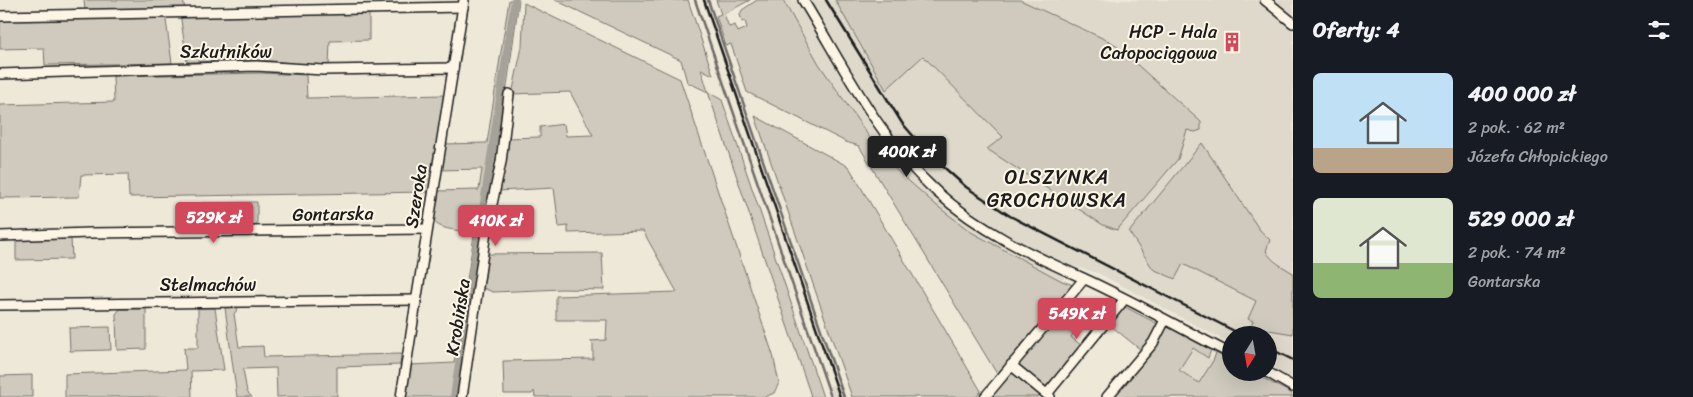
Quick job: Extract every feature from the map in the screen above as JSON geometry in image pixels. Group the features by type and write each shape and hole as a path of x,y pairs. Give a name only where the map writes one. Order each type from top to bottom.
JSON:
{"street":[{"path":"803,0 878,121 907,161 936,191 963,214 1005,240 1222,349"},
{"path":"1265,0 1293,22"},
{"path":"0,16 463,4"},
{"name":"Szeroka","path":"401,397 463,4"},
{"name":"Szkutników","path":"0,74 246,66 323,70 453,68"},
{"name":"Krobińska","path":"462,397 486,232 501,162 509,94"},
{"name":"Gontarska","path":"0,236 90,233 427,229"},
{"path":"985,397 1084,279"},
{"name":"Stelmachów","path":"0,305 416,300"},
{"path":"1012,365 1049,396 1124,300"},
{"path":"1108,397 1153,343 1165,320"},
{"path":"1278,378 1293,387"}],"shaded area":[{"path":"84,0 183,0 185,9 85,11"},
{"path":"509,0 519,0 496,165 483,232 447,229 436,224 434,220 433,209 436,191 479,190 482,169 439,170 443,144 487,143"},
{"path":"555,0 688,0 713,75 701,69 708,92 687,82 681,60"},
{"path":"716,0 750,0 724,14 729,27 735,25 738,32 747,28 745,21 742,22 740,15 742,10 757,0 783,0 819,64 885,160 936,205 971,232 1062,281 1073,285 997,374 859,146 846,142 747,92 731,44 726,46 716,16 721,14"},
{"path":"783,0 1293,0 1293,379 1278,370 1278,326 1222,326 1222,339 1098,273 1072,266 1062,281 971,232 936,205 885,160 819,64"},
{"path":"835,0 1020,0 1113,43 1201,122 1201,130 1195,132 1187,130 1178,159 1117,230 1103,225 987,149 1003,137 923,56 886,90"},
{"path":"524,3 680,79 773,355 779,383 774,393 765,397 535,397 534,391 532,394 504,394 503,361 593,359 593,344 590,341 606,340 607,320 556,320 556,296 677,292 643,231 568,233 568,226 559,227 554,188 498,191 507,138 540,137 540,127 564,124 566,136 593,135 570,92 512,94 522,47"},
{"path":"369,11 369,40 330,41 329,67 262,60 187,62 180,13"},
{"path":"165,13 172,63 45,65 44,48 0,49 0,18"},
{"path":"261,73 306,75 307,98 446,95 424,224 420,225 424,220 428,192 129,197 128,174 81,175 79,197 0,198 0,105 114,102 113,76"},
{"path":"708,92 722,100 823,397 809,397 811,396"},
{"path":"755,116 849,167 981,391 976,397 852,397"},
{"path":"1202,143 1259,229 1270,240 1266,251 1268,255 1293,273 1293,334 1278,332 1278,326 1251,326 1253,321 1248,319 1256,301 1183,264 1175,279 1153,269 1129,232"},
{"path":"257,202 257,227 199,228 204,221 202,203"},
{"path":"474,235 482,239 459,397 405,397 410,365 454,363"},
{"path":"71,238 72,259 16,260 16,239"},
{"path":"602,253 604,290 562,289 493,292 483,288 488,254"},
{"path":"239,307 234,314 239,347 263,346 264,357 401,354 400,365 337,367 337,396 277,397 276,368 243,369 247,392 252,397 237,397 225,308"},
{"path":"1125,307 1158,324 1151,340 1142,351 1110,325"},
{"path":"198,308 215,308 224,370 191,371 192,397 65,397 65,374 186,370 184,348 198,348"},
{"path":"120,309 146,309 146,349 117,350 116,314"},
{"path":"1062,311 1079,327 1071,337 1082,346 1047,389 1017,364"},
{"path":"1167,326 1211,350 1208,358 1193,348 1179,370 1199,383 1216,353 1222,356 1222,381 1268,381 1291,393 1293,397 1111,397"},
{"path":"110,327 111,350 70,351 69,328"},
{"path":"1193,348 1213,361 1199,383 1179,370"},
{"path":"1012,371 1041,393 1038,397 990,397"},
{"path":"32,375 32,397 0,397 0,376"},
{"path":"840,382 845,397 830,397 827,387"}],"waterway":[{"path":"480,229 515,0"},
{"path":"695,0 831,397"},
{"path":"708,0 844,397"},
{"path":"454,397 478,237"}],"railway":[{"path":"704,0 840,397"},
{"path":"826,0 902,123 928,153 966,187 1010,216 1224,326"},
{"path":"1278,352 1293,360"}],"place":[{"name":"HCP - Hala Całopociągowa","path":"1232,42"}],"district":[{"name":"OLSZYNKA GROCHOWSKA","path":"1057,188"}]}
